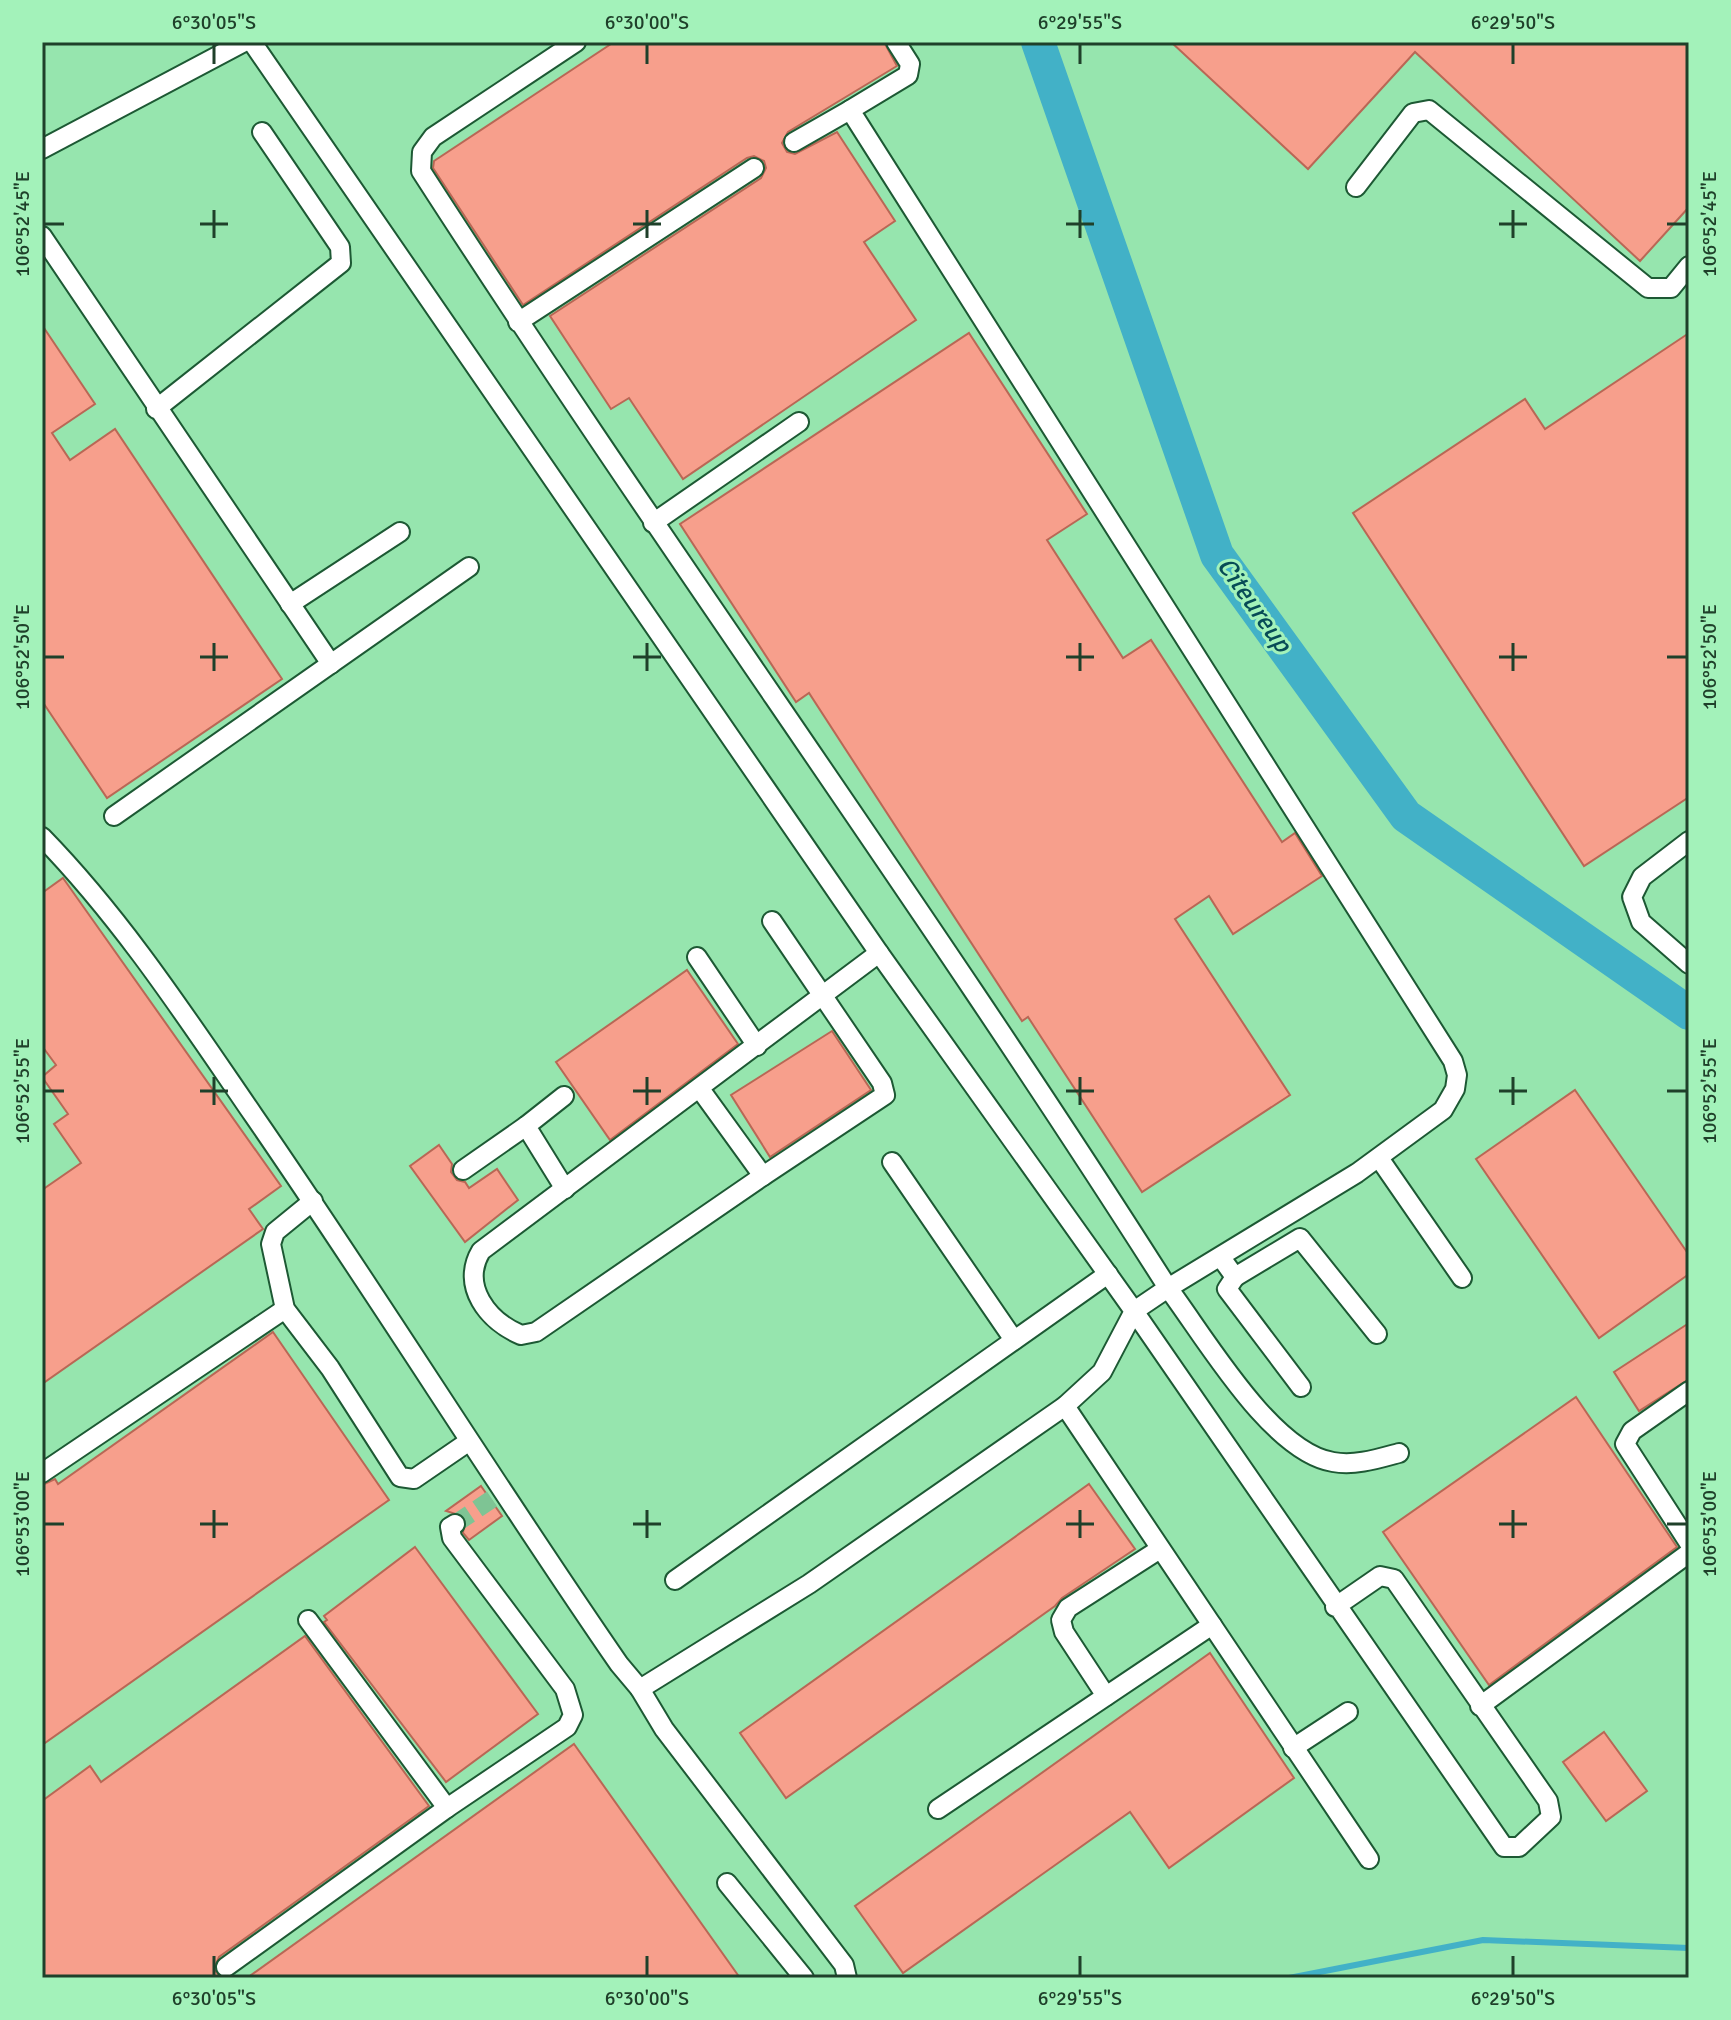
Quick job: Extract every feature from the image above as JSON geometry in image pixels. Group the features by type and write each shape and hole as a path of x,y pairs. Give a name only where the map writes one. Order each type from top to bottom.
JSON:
{"street":[{"path":"42,149 244,42"},
{"path":"252,42 879,953 1134,1311 1335,1607 1504,1847 1519,1847 1551,1817 1551,1809 1394,1579 1380,1576 1335,1607"},
{"path":"576,42 433,137 420,160 421,171 653,523 1047,1097 1168,1288 1258,1410 1306,1454 1333,1462 1359,1463 1399,1453"},
{"path":"794,142 908,75 910,64 896,42"},
{"path":"640,1689 809,1584 1065,1406 1102,1372 1134,1311 1168,1288 1222,1259 1379,1158 1451,1100 1457,1075 1453,1061 850,110"},
{"path":"1356,187 1413,113 1429,110 1648,288 1671,288 1689,266"},
{"path":"156,409 341,263 340,247 262,132"},
{"path":"518,322 754,168"},
{"path":"42,236 331,664"},
{"path":"653,523 799,422"},
{"path":"290,604 400,532"},
{"path":"114,816 469,567"},
{"path":"42,837 83,879 132,944 313,1201 468,1442 496,1496 640,1689 664,1729 844,1965 847,1978"},
{"path":"1689,841 1642,877 1632,897 1641,922 1689,964"},
{"path":"772,921 822,996 882,1083 885,1095 536,1332 521,1335 489,1315 474,1288 472,1266 481,1251 700,1089 822,996 879,953"},
{"path":"697,957 757,1046"},
{"path":"700,1089 763,1176"},
{"path":"463,1170 564,1096"},
{"path":"526,1126 565,1189"},
{"path":"1379,1158 1462,1278"},
{"path":"892,1162 1014,1340"},
{"path":"313,1201 275,1232 271,1244 285,1309 330,1368 400,1477 414,1479 468,1442"},
{"path":"1301,1387 1227,1289 1235,1277 1300,1238 1377,1334"},
{"path":"1222,1259 1235,1277"},
{"path":"675,1580 1108,1274"},
{"path":"42,1473 285,1309"},
{"path":"1689,1391 1632,1431 1625,1444 1689,1543"},
{"path":"1065,1406 1369,1859"},
{"path":"226,1967 447,1808 567,1727 573,1715 565,1689 452,1538 450,1527 455,1524"},
{"path":"1106,1696 1064,1632 1061,1620 1068,1608 1160,1549"},
{"path":"1480,1706 1689,1553"},
{"path":"308,1620 447,1808"},
{"path":"938,1809 1212,1625"},
{"path":"1293,1748 1348,1712"},
{"path":"727,1883 804,1978"}],"building":[{"path":"614,42 884,42 897,66 788,132 782,143 787,152 795,154 837,132 895,221 864,242 916,320 683,479 629,398 611,409 550,316 761,178 766,168 764,161 754,156 747,158 523,305 433,168 434,161"},
{"path":"1171,42 1689,42 1689,207 1640,261 1415,52 1308,169"},
{"path":"42,325 95,404 52,433 70,460 115,429 282,679 107,798 42,701"},
{"path":"969,333 1087,514 1047,540 1123,658 1151,640 1282,842 1295,833 1322,876 1233,934 1209,896 1175,919 1290,1095 1142,1192 1028,1017 1022,1021 809,693 796,702 680,524"},
{"path":"1689,333 1689,797 1584,866 1353,513 1525,399 1545,429"},
{"path":"63,878 281,1186 249,1209 263,1229 42,1384 42,1190 81,1163 54,1124 68,1114 42,1077 56,1065 42,1046 42,893"},
{"path":"687,970 738,1044 610,1140 556,1062"},
{"path":"832,1031 871,1090 770,1157 731,1095"},
{"path":"1575,1090 1689,1255 1689,1274 1599,1338 1476,1159"},
{"path":"439,1145 452,1164 451,1172 457,1180 465,1182 469,1188 497,1169 518,1200 465,1242 410,1166"},
{"path":"1689,1323 1689,1379 1639,1411 1614,1372"},
{"path":"273,1332 389,1500 42,1745 42,1485 55,1479 58,1484"},
{"path":"1576,1397 1677,1547 1489,1685 1383,1532"},
{"path":"1089,1484 1135,1549 1062,1598 786,1798 740,1733"},
{"path":"481,1486 502,1516 469,1540 463,1533 465,1517 446,1511"},
{"path":"415,1547 538,1714 446,1782 324,1622 327,1620 324,1616"},
{"path":"305,1636 429,1806 219,1957 214,1969 221,1978 42,1978 42,1801 90,1766 101,1782"},
{"path":"1210,1653 1294,1778 1169,1868 1130,1812 903,1973 855,1906"},
{"path":"1604,1732 1647,1791 1606,1821 1563,1762"},
{"path":"574,1744 740,1978 247,1978"}],"waterway":[{"name":"Citeureup","path":"1038,42 1217,555 1406,816 1689,1013"},
{"path":"1289,1978 1483,1940 1689,1948"}],"tunnel":[{"path":"455,1524 492,1499"}]}
